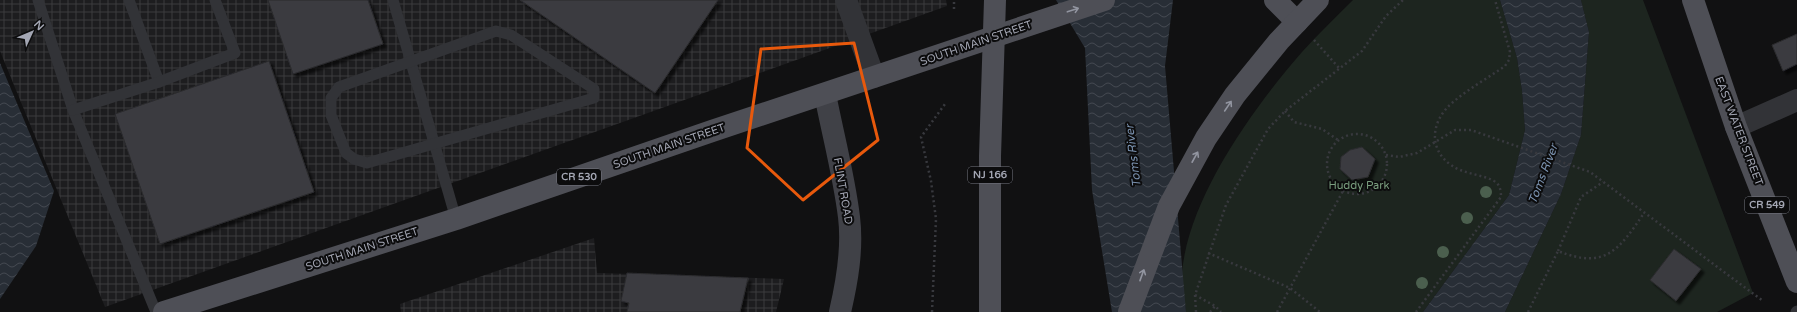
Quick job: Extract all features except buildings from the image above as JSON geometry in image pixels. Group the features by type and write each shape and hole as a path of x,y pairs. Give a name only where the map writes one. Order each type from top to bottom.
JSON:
{"main road":[{"name":"NJ 166","path":"990,312 990,164 995,0"},
{"name":"SOUTH MAIN STREET","path":"164,312 456,219 1104,0"},
{"path":"1275,0 1303,29"},
{"path":"1129,312 1169,206 1206,138 1235,95 1303,29 1318,0"},
{"name":"EAST WATER STREET","path":"1692,3 1736,127 1797,282"}],"street":[{"path":"846,0 874,77"},
{"name":"FLINT ROAD","path":"825,94 849,218 850,251 845,289 840,312"},
{"path":"1736,127 1797,100"}],"lane":[{"path":"38,0 73,110 156,312"},
{"path":"129,0 159,82"},
{"path":"73,110 159,82 235,53 215,0"},
{"path":"393,0 456,219"},
{"path":"496,31 511,35 594,89 594,98 367,163 354,159 346,153 331,114 331,98 339,86 411,61 496,31"}],"path":[{"path":"954,0 954,9"},
{"path":"1196,312 1195,295 1208,253 1226,205 1268,129 1285,111 1362,51 1386,16 1404,0"},
{"path":"1416,312 1501,197 1500,189 1496,181 1451,166 1441,155 1434,142 1435,125 1451,103 1505,66 1509,60 1510,52 1495,0"},
{"path":"1303,29 1339,68"},
{"path":"932,312 936,220 931,181 921,137 945,104"},
{"path":"1285,111 1294,122 1322,129 1338,140"},
{"path":"1386,155 1400,157 1417,153 1455,130 1472,130 1590,172 1763,301"},
{"path":"1356,133 1366,134 1375,139 1382,146 1386,155 1386,172 1384,177 1371,191 1358,194 1343,191 1329,176 1326,167 1327,156 1331,147 1346,135 1356,133"},
{"path":"1528,312 1558,251 1581,197 1603,182"},
{"path":"1277,312 1343,191"},
{"path":"1558,251 1573,257 1588,260 1602,256 1615,250 1630,234 1644,213"},
{"path":"1208,253 1290,288 1320,312"},
{"path":"1195,295 1215,306 1221,312"},
{"path":"1210,312 1215,306"}],"highlighted area":[{"path":"854,43 878,140 803,200 747,148 761,49"}],"shaded area":[{"path":"0,0 946,0 947,6 105,307 0,51"},
{"path":"594,238 597,273 784,279 776,312 401,312 400,304"}],"green space":[{"name":"Huddy Park","path":"1353,0 1500,0 1517,58 1522,91 1525,130 1509,195 1423,312 1186,312 1182,273 1187,244 1197,215 1210,185 1226,155 1283,74 1302,52"},
{"path":"1581,0 1643,0 1753,293 1717,312 1505,312 1561,194 1581,135 1589,32"}],"water":[{"name":"Toms River","path":"1056,0 1173,0 1165,66 1186,312 1112,312 1092,190 1085,48"},
{"name":"Toms River","path":"1500,0 1581,0 1589,32 1581,135 1561,194 1505,312 1423,312 1509,195 1525,130 1522,91 1517,58"},
{"path":"0,63 54,191 36,246 0,299"}]}
